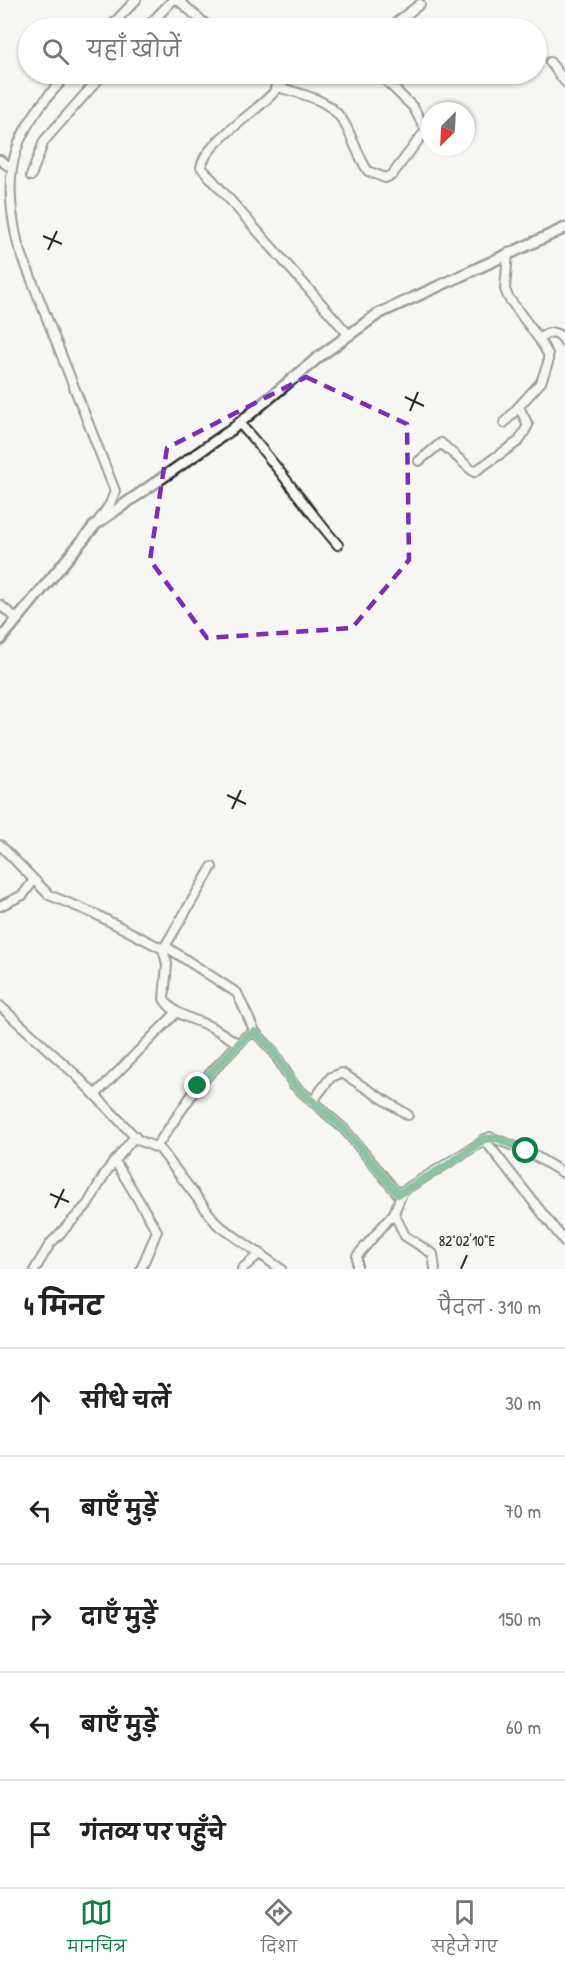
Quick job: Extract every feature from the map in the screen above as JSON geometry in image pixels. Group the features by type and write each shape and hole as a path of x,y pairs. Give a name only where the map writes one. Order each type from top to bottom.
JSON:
{"street":[{"path":"119,18 136,0"},
{"path":"157,18 176,0 198,18"},
{"path":"402,18 420,4"},
{"path":"550,62 565,82"},
{"path":"0,640 96,524 110,504 115,491 18,245 8,206 7,165 22,130 60,84"},
{"path":"31,176 44,141 94,84"},
{"path":"277,87 317,98 329,106 342,119 368,171 385,178 392,176 426,130 413,106 390,84"},
{"path":"277,87 214,147 204,159 201,168 349,335"},
{"path":"0,160 7,165"},
{"path":"96,524 141,495 239,423 378,314 565,228"},
{"path":"504,423 541,382 546,372 548,354 508,297 505,289 508,253"},
{"path":"539,339 547,332 556,332 565,342"},
{"path":"419,461 441,443 468,470 474,472 524,435 528,425 519,407"},
{"path":"239,423 267,452 290,488 338,545"},
{"path":"0,605 17,619"},
{"path":"0,845 33,881 54,898 95,914 164,948 237,993 255,1032 273,1051 294,1085 345,1130 394,1190 402,1193"},
{"path":"212,867 164,948 167,964 164,999 189,1020 213,1028 239,1044"},
{"path":"0,906 23,895 33,881"},
{"path":"0,1006 31,1032 135,1136 143,1143 156,1147 165,1155 217,1224 281,1269"},
{"path":"95,1095 177,1012"},
{"path":"156,1147 198,1086 239,1044 255,1032"},
{"path":"312,1102 331,1077 342,1073 408,1115"},
{"path":"35,1269 50,1244 88,1204 115,1161 135,1136"},
{"path":"357,1269 357,1256 394,1213 402,1193 419,1179 448,1165 484,1139 497,1138 565,1174"},
{"path":"484,1139 565,1242"},
{"path":"115,1161 157,1231 141,1269"},
{"path":"394,1213 405,1236 433,1254 435,1269"},
{"path":"242,1269 260,1253"}],"highlighted area":[{"path":"306,377 407,424 409,560 352,628 207,638 150,560 167,448"}],"route":[{"path":"198,1086 245,1037 255,1032 273,1051 298,1090 345,1130 398,1194 419,1179 448,1165 484,1139 497,1138 526,1151"}]}
